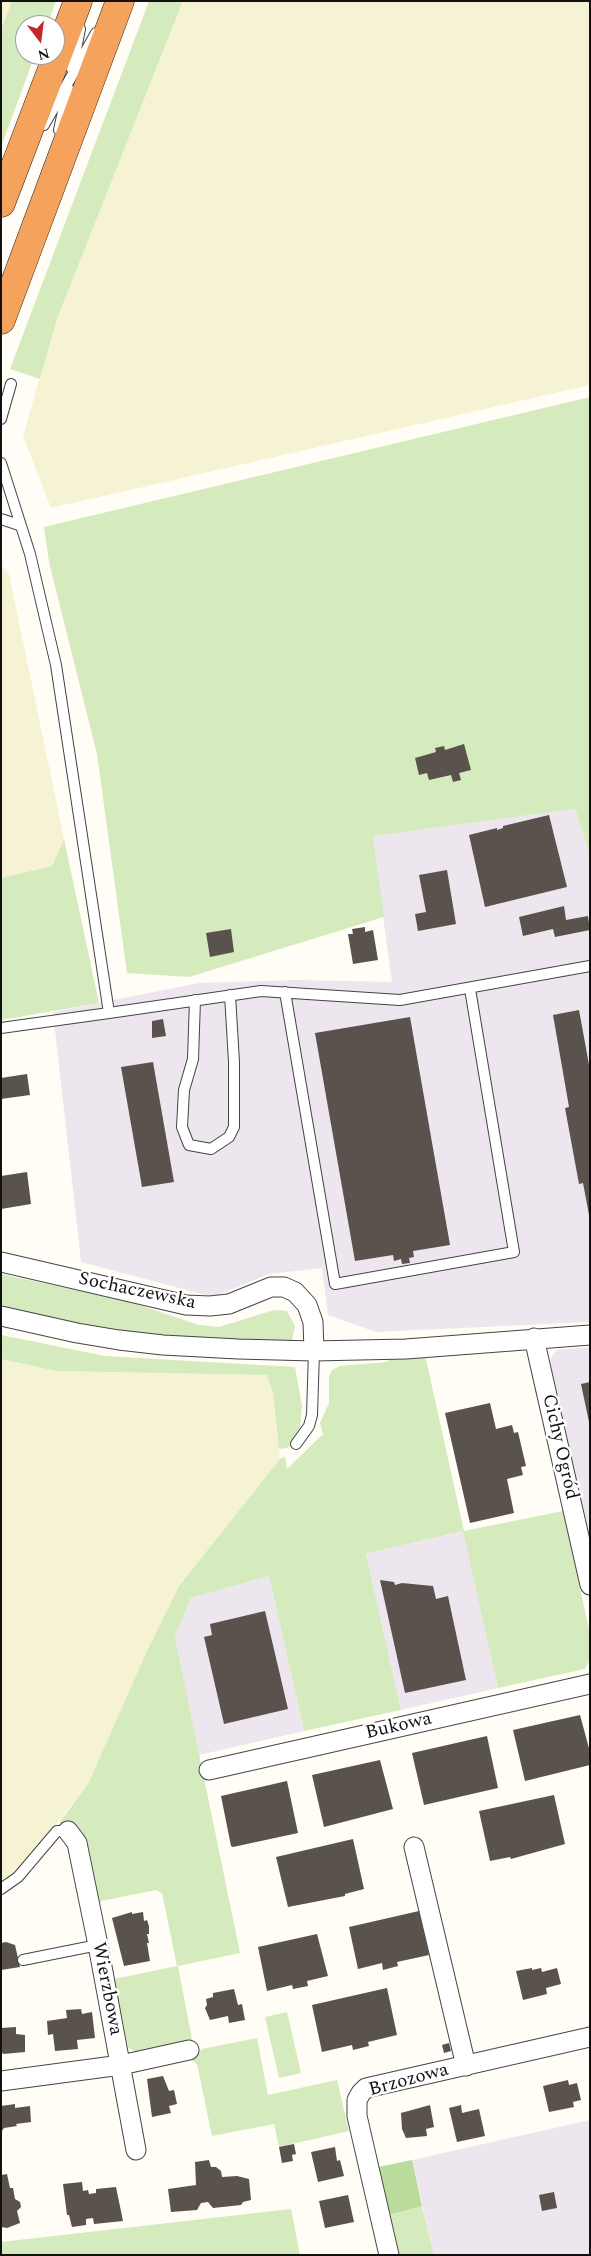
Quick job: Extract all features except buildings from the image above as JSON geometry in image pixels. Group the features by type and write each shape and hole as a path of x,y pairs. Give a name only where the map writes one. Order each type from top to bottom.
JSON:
{"highway":[{"path":"4,197 78,1"},
{"path":"1,320 120,1"}],"street":[{"name":"Sochaczewska","path":"1,1262 186,1305 210,1306 229,1304 271,1287 284,1287 295,1292 307,1305 313,1322 314,1351"},
{"path":"1,1316 77,1333 163,1345 314,1351 406,1349 590,1335"},
{"name":"Cichy Ogród","path":"534,1338 590,1585"},
{"name":"Bukowa","path":"209,1770 590,1684"},
{"name":"Wierzbowa","path":"68,1831 77,1844 136,2150"},
{"path":"414,1847 466,2066"},
{"name":"Brzozowa","path":"389,2255 356,2116 357,2100 366,2088 590,2037"},
{"path":"1,2081 121,2065 189,2050"}],"lane":[{"path":"45,200 86,1"},
{"path":"4,197 114,1"},
{"path":"1,419 12,384"},
{"path":"1,463 30,554 56,664 108,1013"},
{"path":"1,518 19,524"},
{"path":"1,1028 261,991 400,1000 590,966"},
{"path":"285,992 335,1284 514,1252 470,988"},
{"path":"195,1000 193,1059 184,1090 182,1127 189,1146 210,1149 229,1138 234,1128 234,1062 230,996"},
{"path":"296,1444 309,1426 312,1415 314,1351"},
{"path":"1,1889 18,1877 57,1831 68,1831"},
{"path":"23,1960 98,1945"}],"shaded area":[{"path":"1,1 12,1 1,30"},
{"path":"183,1 590,1 590,385 51,508 23,436 57,319"},
{"path":"1,565 9,574 64,839 52,866 1,878"},
{"path":"575,809 590,856 590,1322 376,1332 328,1315 322,1268 269,1274 213,1297 81,1262 53,1012 199,983 297,980 392,982 372,836"},
{"path":"590,1347 590,1542 550,1360 556,1350"},
{"path":"1,1359 56,1371 268,1375 273,1393 280,1459 179,1586 146,1653 89,1782 20,1871 1,1884"},
{"path":"464,1531 498,1688 401,1710 366,1554"},
{"path":"269,1576 304,1731 199,1755 175,1637 191,1598"},
{"path":"590,2120 590,2255 434,2255 412,2160"}],"green space":[{"path":"12,1 56,1 51,15 15,15 15,65 31,65 1,147 1,30"},
{"path":"149,1 183,1 57,319 40,379 10,369"},
{"path":"590,397 590,856 575,809 373,836 384,917 189,977 127,973 97,754 49,562 44,527"},
{"path":"64,839 99,1003 1,1020 1,878 52,866"},
{"path":"1,1274 130,1302 199,1325 219,1327 274,1310 287,1311 295,1326 292,1340 277,1344 131,1334 1,1305"},
{"path":"1,1335 105,1356 295,1367 302,1406 300,1427 288,1448 279,1449 273,1393 267,1375 56,1371 1,1359"},
{"path":"425,1355 464,1531 563,1511 590,1634 590,1660 585,1669 498,1688 463,1531 366,1554 401,1710 304,1731 269,1576 191,1598 175,1637 240,1953 178,1966 192,2039 188,2045 139,2055 128,2047 114,1979 177,1966 162,1893 156,1890 101,1901 99,1908 79,1834 59,1823 89,1782 146,1653 179,1586 280,1459 285,1456 287,1469 323,1434 320,1423 329,1403 329,1376 332,1370 340,1366 387,1362 389,1359"},
{"path":"287,2012 301,2073 279,2078 265,2017"},
{"path":"257,2038 268,2095 337,2080 349,2131 279,2147 274,2124 212,2136 197,2064 191,2060 202,2049"},
{"path":"412,2160 422,2206 389,2215 378,2167"},
{"path":"422,2206 434,2255 398,2255 389,2215"},
{"path":"291,2209 300,2255 1,2255 1,2242"}]}
